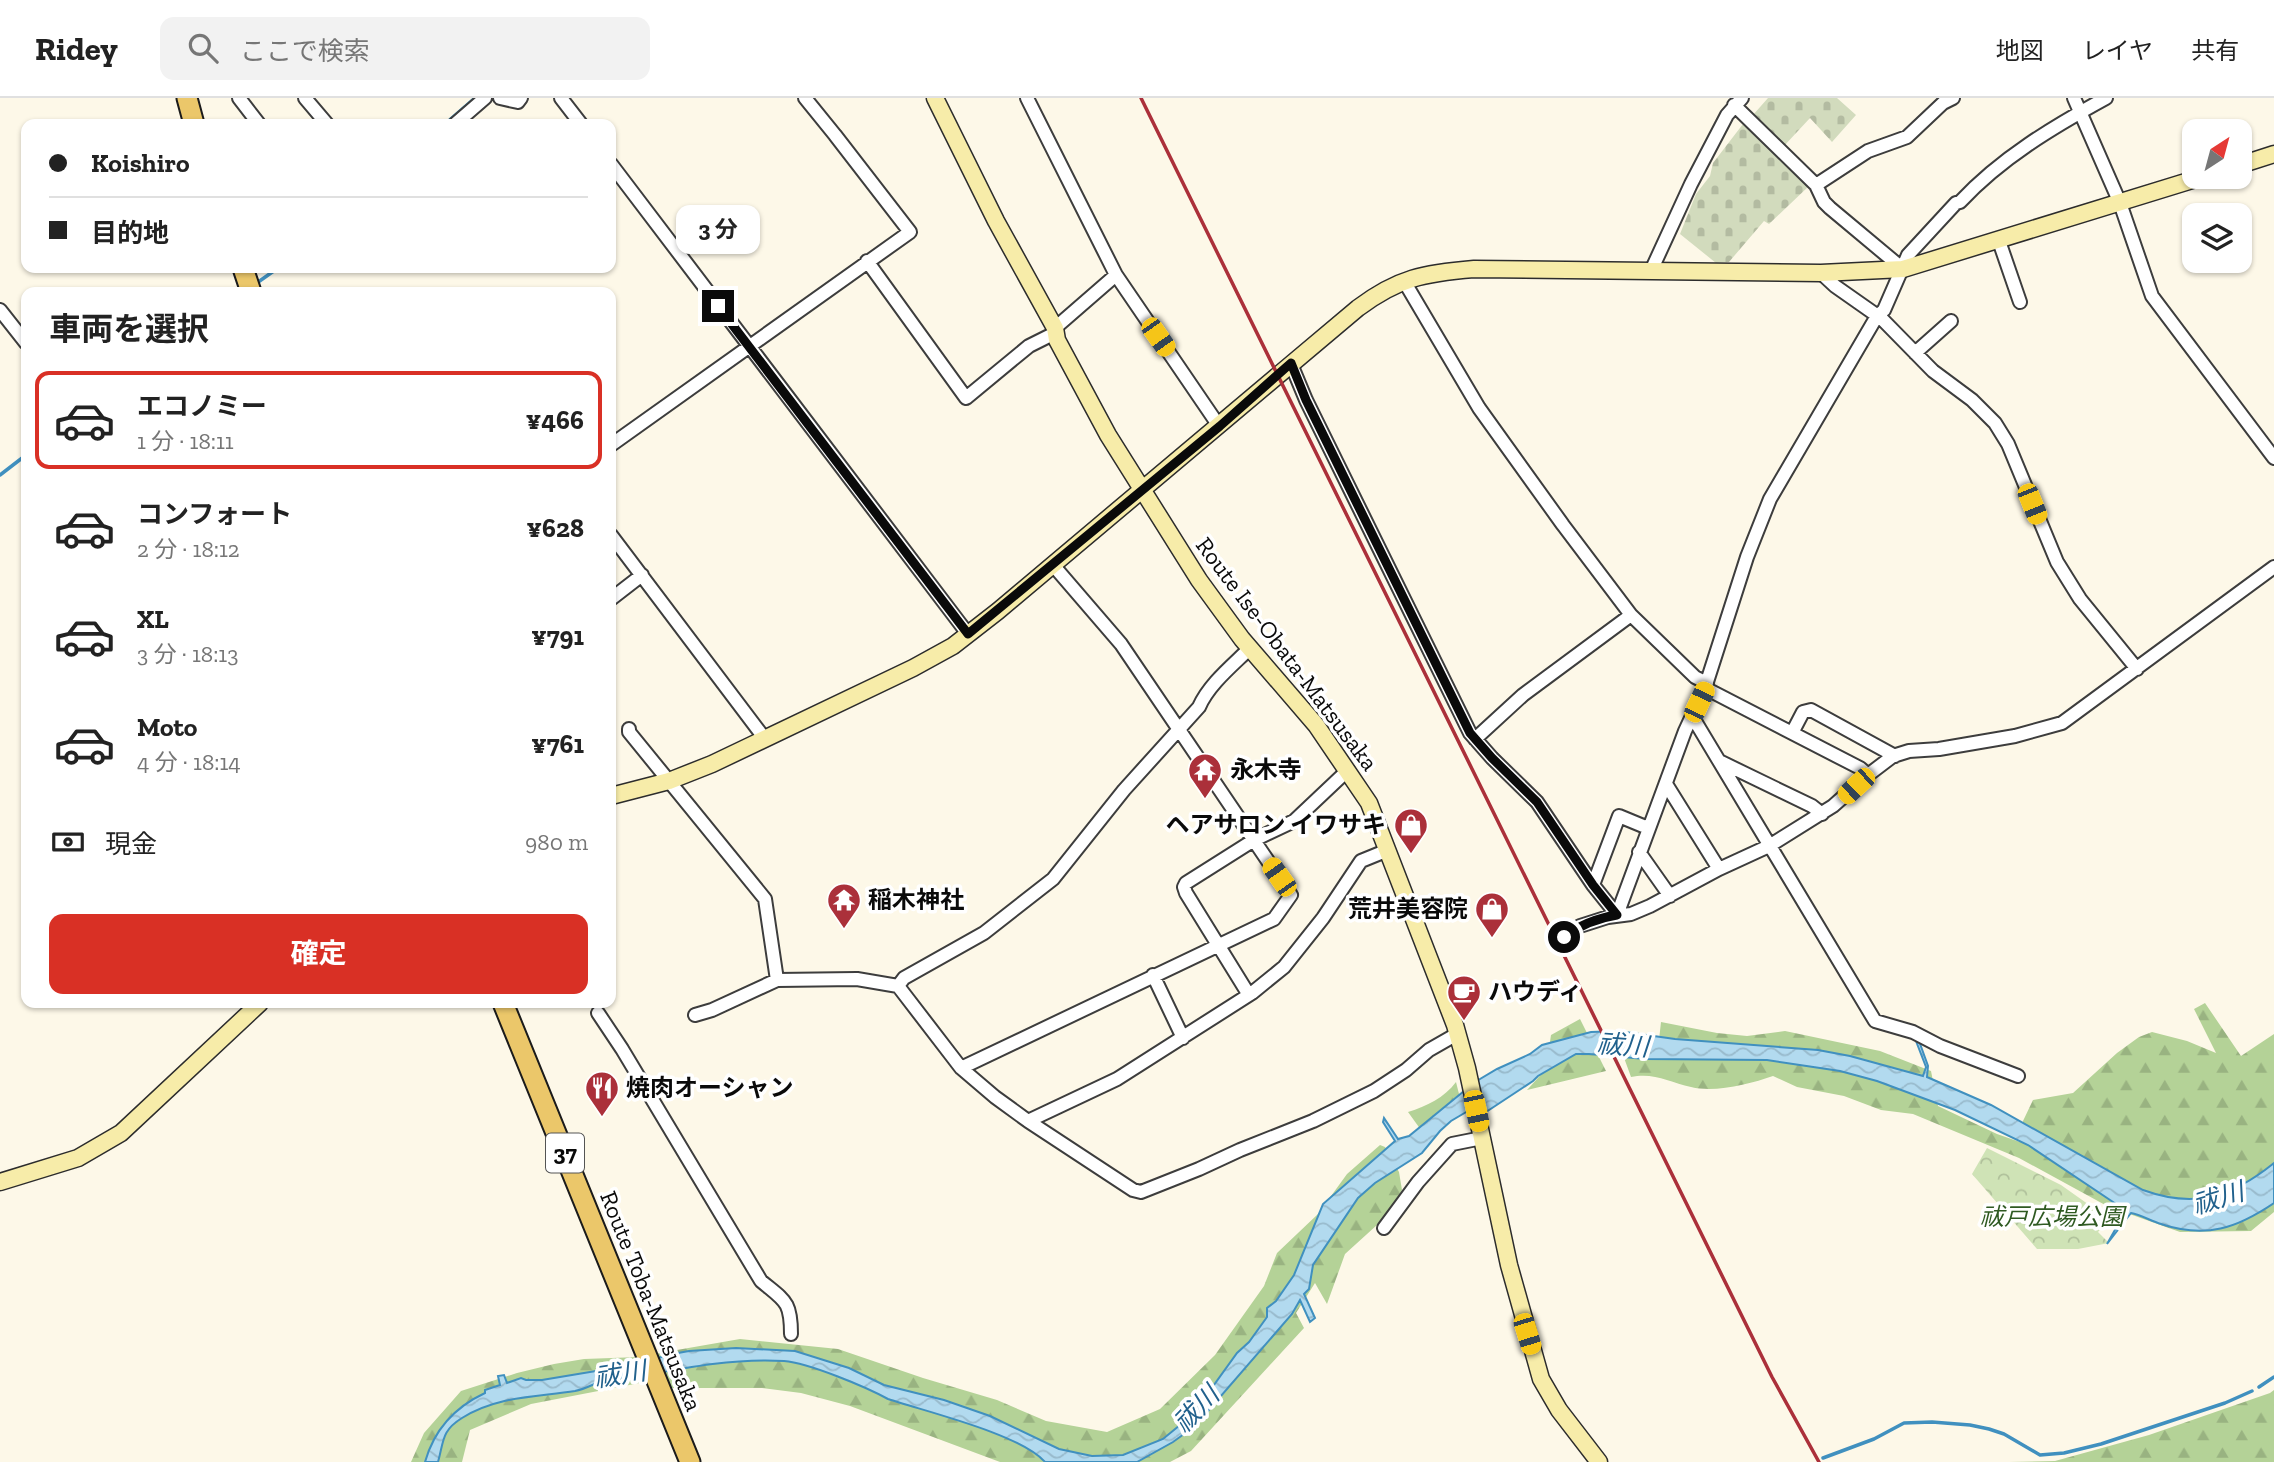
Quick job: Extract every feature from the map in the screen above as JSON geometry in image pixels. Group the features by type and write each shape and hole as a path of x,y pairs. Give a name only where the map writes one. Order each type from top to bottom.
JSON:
{"main road":[{"path":"187,98 193,119"},
{"name":"Route Toba-Matsusaka","path":"505,1008 690,1462"}],"street":[{"path":"239,98 255,119"},
{"path":"305,98 323,119"},
{"path":"461,119 485,98"},
{"path":"500,98 518,102 521,98"},
{"path":"561,98 577,119"},
{"path":"616,441 910,232 804,98"},
{"name":"Route Ise-Obata-Matsusaka","path":"935,98 996,221 1056,330 1058,340 1091,404 1141,489 1199,580 1250,648 1306,712 1369,803 1457,1034 1467,1068 1512,1277 1541,1379 1559,1410 1599,1462"},
{"path":"1027,98 1115,275 1220,426"},
{"path":"1816,185 1868,151 1907,138 1943,103 1953,98"},
{"path":"2074,98 2120,202 2152,296 2274,458"},
{"path":"1617,915 1665,784 1706,685 1747,556 1770,499 1877,316 1884,310 1908,255 1981,179 2002,162 2105,98"},
{"path":"1651,271 1691,184 1727,115 1738,102 1816,185 1824,202 1903,269"},
{"path":"2252,161 2274,154"},
{"path":"616,171 968,634"},
{"path":"616,795 669,781 712,764 942,653 1053,565 1376,294 1404,281 1431,273 1474,269 1821,273 1903,269 2182,183"},
{"path":"1999,241 2020,302"},
{"path":"867,261 966,398 1029,345 1056,330 1115,275"},
{"path":"1821,273 1877,316 1933,371 1979,405 1995,423 2008,444 2057,562 2080,598 2137,669"},
{"path":"1404,281 1479,408 1631,615 1706,685 1860,768 1868,775"},
{"path":"0,310 21,337"},
{"path":"1915,353 1951,321"},
{"path":"1291,363 1306,400 1465,725 1475,739 1537,802 1593,885 1617,915"},
{"path":"616,541 765,739"},
{"path":"961,1068 1274,919 1291,895 1121,644 1053,565"},
{"path":"1562,942 1564,937 1580,926 1617,915 1631,914 1769,846 1822,814 1895,756 1909,751 1939,749 2002,738 2062,723 2274,567"},
{"path":"616,595 642,575"},
{"path":"1475,739 1522,695 1631,615"},
{"path":"898,986 904,978 984,933 1053,879 1124,790 1199,707 1225,673 1250,648"},
{"path":"1792,733 1803,712 1811,710 1895,756"},
{"path":"1692,716 1875,1021 1913,1032 1940,1046 2018,1076"},
{"path":"629,729 765,900 776,980"},
{"path":"1719,761 1812,806 1822,814"},
{"path":"1250,995 1184,887 1186,883 1254,840 1294,821 1348,770"},
{"path":"1665,784 1719,869"},
{"path":"1593,885 1619,816 1648,828"},
{"path":"1028,1121 1117,1079 1250,995 1284,967 1323,918 1361,861 1388,850"},
{"path":"1639,852 1670,896"},
{"path":"1153,975 1183,1038"},
{"path":"695,1015 712,1010 776,980 857,979 898,986 961,1068 995,1097 1133,1190 1141,1192 1336,1110 1374,1091 1406,1070 1429,1050 1457,1034"},
{"path":"0,1182 78,1158 121,1133 255,1008"},
{"path":"598,1013 761,1281 788,1303 791,1314 790,1334"},
{"path":"1384,1228 1418,1181 1452,1144 1481,1135"}],"green space":[{"path":"1768,98 1837,98 1856,115 1832,142 1810,118 1784,146 1753,115"},
{"path":"1743,124 1809,186 1769,224 1764,221 1729,262 1716,263 1680,234 1696,194 1710,176 1713,163"},
{"path":"2205,1003 2241,1056 2274,1034 2274,1212 2251,1231 2180,1232 2107,1206 2019,1158 1913,1114 1881,1110 1844,1096 1797,1087 1773,1076 1743,1085 1711,1089 1700,1089 1654,1077 1631,1077 1623,1055 1657,1058 1661,1022 1747,1036 1785,1031 1880,1051 1931,1071 1938,1106 2020,1142 2023,1121 2033,1100 2073,1093 2139,1037 2152,1032 2187,1041 2216,1053 2194,1009"},
{"path":"1580,1019 1606,1071 1527,1090 1546,1069 1551,1035"},
{"path":"1456,1082 1460,1098 1421,1130 1408,1112 1435,1101"},
{"path":"1380,1145 1385,1147 1399,1172 1402,1190 1388,1215 1345,1254 1327,1304 1315,1283 1296,1313 1304,1328 1191,1451 1170,1462 1000,1462 850,1406 801,1393 762,1388 669,1388 654,1354 740,1339 838,1349 997,1400 1046,1421 1107,1432 1160,1409 1215,1355 1264,1286 1277,1253 1318,1214 1347,1174"},
{"name":"祓戸広場公園","path":"1987,1148 2061,1185 2109,1219 2098,1232 2109,1243 2078,1249 2037,1249 1972,1174"},
{"path":"639,1357 650,1381 531,1404 470,1430 462,1462 411,1462 424,1433 461,1391 554,1364 584,1359"},
{"path":"2274,1390 2274,1462 2009,1462 2055,1461 2149,1435"}],"water":[{"name":"祓川","path":"1618,1031 1675,1039 1818,1050 1923,1076 1926,1067 1916,1041 1919,1041 1928,1066 1927,1077 1991,1105 2143,1190 2180,1199 2212,1196 2243,1184 2274,1163 2274,1203 2234,1225 2207,1231 2177,1228 2131,1213 2107,1244 2120,1221 2123,1209 2119,1206 2028,1145 1955,1110 1877,1081 1840,1071 1767,1060 1645,1059 1576,1054 1538,1076 1483,1114 1468,1111 1451,1121 1422,1153 1375,1183 1358,1198 1313,1265 1309,1289 1304,1294 1315,1318 1310,1322 1300,1300 1292,1314 1195,1426 1137,1462 1045,1462 1033,1452 995,1433 888,1399 808,1366 766,1360 713,1364 605,1380 575,1391 489,1405 450,1427 444,1437 438,1462 425,1462 434,1440 447,1421 464,1405 485,1393 485,1390 500,1385 498,1376 504,1375 507,1383 521,1378 542,1380 644,1363 689,1351 736,1348 795,1351 849,1368 884,1385 944,1400 990,1416 1059,1449 1092,1456 1123,1455 1163,1439 1180,1425 1198,1407 1237,1353 1249,1342 1267,1317 1267,1308 1276,1301 1294,1275 1323,1204 1395,1141 1383,1122 1384,1118 1398,1139 1409,1136 1475,1082 1542,1045 1591,1032"}],"waterway":[{"path":"451,119 475,98"},
{"path":"254,285 271,273"},
{"path":"0,475 21,459"},
{"path":"2259,1387 2274,1377"},
{"path":"1823,1458 1874,1439 1904,1423 1932,1422 1989,1429 2004,1434 2040,1455 2064,1453 2101,1444 2225,1403 2252,1391"}],"railway":[{"path":"1141,98 1772,1377 1819,1462"}],"place":[{"name":"永木寺","path":"1205,800"},
{"name":"ヘアサロン イワサキ","path":"1411,855"},
{"name":"稲木神社","path":"844,930"},
{"name":"荒井美容院","path":"1492,939"},
{"name":"ハウディ","path":"1464,1022"},
{"name":"焼肉オーシャン","path":"602,1118"}],"route":[{"path":"718,306 968,634 1220,426 1291,363 1306,400 1465,725 1492,758 1528,791 1545,812 1593,885 1617,915 1594,921 1564,937"}]}
